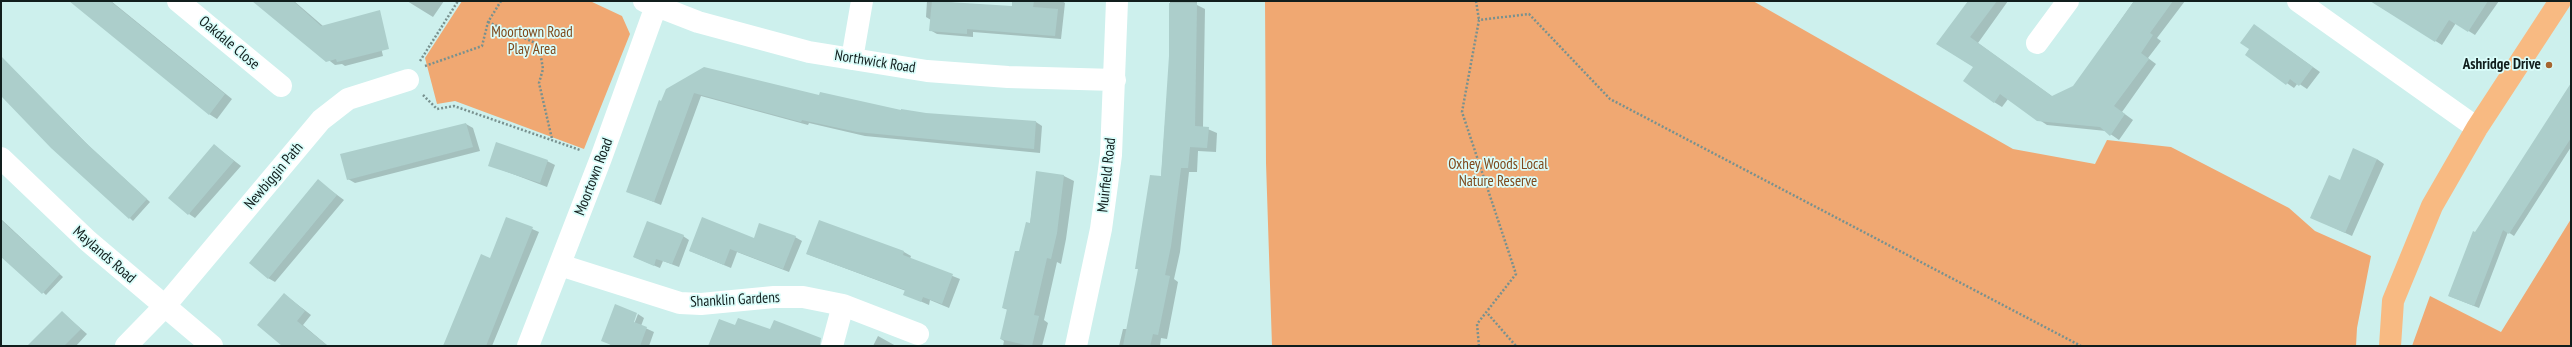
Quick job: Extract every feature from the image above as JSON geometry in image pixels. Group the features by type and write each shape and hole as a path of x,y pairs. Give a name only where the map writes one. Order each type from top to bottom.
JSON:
{"main road":[{"path":"2390,346 2393,300 2414,245 2444,182 2477,128 2560,1"}],"street":[{"name":"Oakdale Close","path":"178,1 281,86"},
{"path":"852,59 862,1"},
{"name":"Muirfield Road","path":"1076,346 1101,229 1111,155 1117,1"},
{"path":"2037,43 2068,1"},
{"path":"2298,1 2477,128"},
{"name":"Northwick Road","path":"650,4 698,22 750,38 852,59 942,72 1008,77 1115,80"},
{"name":"Moortown Road","path":"528,346 601,158 650,4"},
{"name":"Newbiggin Path","path":"126,346 164,307 321,120 348,99 411,75"},
{"name":"Maylands Road","path":"1,158 41,198 164,307 212,346"},
{"name":"Shanklin Gardens","path":"560,265 680,303 701,304 774,297 803,297 843,305 918,334"},
{"path":"832,346 843,305"}],"path":[{"path":"411,75 458,1"},
{"path":"411,75 482,46 488,22 501,1"},
{"path":"1476,1 1479,20 1462,112 1516,274 1477,324 1479,346"},
{"path":"1479,20 1529,14 1610,99 2081,346"},
{"path":"488,22 533,42 540,51 543,69 539,83 552,140"},
{"path":"411,75 437,110 454,106 601,158"},
{"path":"1488,314 1516,346"}],"green space":[{"name":"Moortown Road Play Area","path":"462,1 590,1 622,16 630,34 584,149 455,101 437,104 425,58"},
{"name":"Oxhey Woods Local Nature Reserve","path":"1265,1 1753,1 2013,149 2095,164 2107,140 2171,147 2289,208 2315,231 2371,256 2357,328 2356,346 1272,346 1266,163"},
{"path":"2571,219 2571,346 2412,346 2430,296 2501,332"}],"building":[{"path":"69,1 110,1 225,94 209,115"},
{"path":"252,1 293,1 321,26 380,10 389,49 337,62 336,59 326,62"},
{"path":"932,1 1012,6 1012,1 1034,1 1033,7 1058,9 1055,36 967,29 967,34 929,31"},
{"path":"1968,1 1997,1 1970,37 2052,96 2073,86 2134,1 2173,1 2150,33 2153,35 2141,53 2149,59 2114,106 2125,114 2110,136 2100,127 2037,121 2000,94 1994,103 1963,81 1973,67 1936,44"},
{"path":"2370,1 2488,1 2468,32 2449,20 2435,42"},
{"path":"1169,3 1197,3 1195,126 1209,127 1207,148 1190,147 1188,168 1181,168 1171,246 1165,275 1170,276 1158,335 1153,334 1150,346 1123,346 1138,269 1135,269 1150,175 1161,176 1169,56"},
{"path":"2254,24 2313,67 2299,86 2290,79 2286,85 2245,55 2249,49 2240,43"},
{"path":"1,56 85,142 147,199 129,219 51,148 1,96"},
{"path":"704,67 819,95 820,92 901,110 1036,121 1034,149 857,132 802,120 801,122 694,93 654,202 626,192 659,100 661,101 666,89"},
{"path":"2571,83 2571,138 2509,234 2503,230 2474,306 2448,296 2473,231 2475,232"},
{"path":"466,123 473,147 347,180 340,154"},
{"path":"496,142 548,160 540,183 488,166"},
{"path":"214,144 234,161 188,215 168,198"},
{"path":"2353,148 2377,159 2345,233 2310,218 2329,175 2340,180"},
{"path":"1036,171 1064,175 1057,233 1051,259 1047,258 1034,315 1039,316 1032,346 1030,346 1000,339 1007,309 1002,308 1015,251 1019,251 1026,222 1030,223"},
{"path":"318,179 337,195 268,279 249,263"},
{"path":"506,217 533,227 486,346 443,346 481,254 490,258"},
{"path":"702,217 754,238 759,223 796,236 783,269 730,249 724,265 689,251"},
{"path":"1,220 60,274 42,294 1,257"},
{"path":"819,220 904,251 903,255 953,274 942,304 923,297 921,302 903,295 905,290 806,254"},
{"path":"647,221 684,235 672,264 656,259 654,266 633,257"},
{"path":"284,293 305,311 297,321 328,346 282,346 257,325"},
{"path":"615,304 637,313 634,322 647,327 640,346 614,346 601,341"},
{"path":"62,311 81,329 64,346 27,346"},
{"path":"738,318 770,329 774,320 821,338 820,346 708,346 719,319 735,325"}],"place":[{"name":"Ashridge Drive","path":"2549,65"}]}
